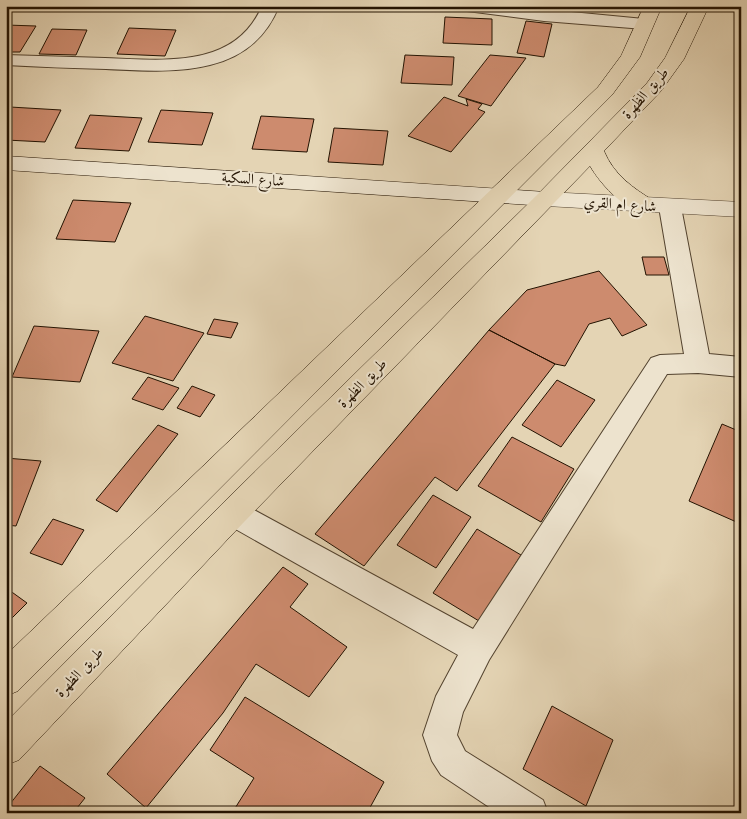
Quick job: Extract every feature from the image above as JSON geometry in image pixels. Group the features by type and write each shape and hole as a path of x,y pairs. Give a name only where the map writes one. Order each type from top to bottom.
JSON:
{"main road":[{"name":"طريق الظهرة","path":"6,747 233,513 546,199 654,87 674,59 700,6"},
{"path":"6,679 605,91 630,58 648,15"},
{"path":"594,150 597,160 610,180 632,198 646,206"},
{"name":"شارع السكبة","path":"6,164 499,195"},
{"name":"شارع ام القري","path":"499,195 646,206 741,210"}],"street":[{"path":"6,60 169,66 209,60 238,47 259,31 267,20 271,6"},
{"path":"467,6 544,16 648,15"},
{"path":"670,207 698,363"},
{"path":"530,813 452,763 444,749 440,735 448,708 478,650 660,365 698,363 741,367"},
{"path":"233,513 478,650"}],"building":[{"path":"521,6 554,6 553,13 520,9"},
{"path":"445,17 492,19 492,45 443,43"},
{"path":"526,21 552,24 544,57 517,53"},
{"path":"6,25 36,26 20,52 6,52"},
{"path":"129,28 176,30 165,56 117,54"},
{"path":"52,29 87,30 76,55 39,54"},
{"path":"405,55 454,57 452,85 401,83"},
{"path":"490,55 526,58 491,106 458,96"},
{"path":"444,97 468,106 466,99 482,104 478,109 485,112 451,152 408,136"},
{"path":"10,107 61,110 45,142 6,140 6,114"},
{"path":"161,110 213,113 202,145 148,142"},
{"path":"90,115 142,118 129,151 75,148"},
{"path":"261,116 314,119 307,152 252,149"},
{"path":"334,128 388,131 383,165 328,162"},
{"path":"73,200 131,203 115,242 56,239"},
{"path":"642,257 664,257 669,275 646,275"},
{"path":"599,271 647,325 622,336 610,318 589,324 565,366 555,364 489,330 527,290"},
{"path":"145,316 204,333 173,381 112,363"},
{"path":"214,319 238,323 231,338 207,334"},
{"path":"34,326 99,331 80,382 12,377"},
{"path":"489,330 555,364 457,491 435,477 364,566 315,534"},
{"path":"148,377 179,388 163,410 132,399"},
{"path":"557,380 595,400 561,447 522,425"},
{"path":"192,386 215,395 200,417 177,408"},
{"path":"722,424 741,432 741,524 689,501"},
{"path":"158,425 178,434 117,512 96,500"},
{"path":"512,437 574,469 541,522 478,486"},
{"path":"6,458 41,461 16,526 6,525"},
{"path":"433,495 471,517 436,568 397,545"},
{"path":"53,519 84,530 62,565 30,553"},
{"path":"477,529 521,555 479,621 433,593"},
{"path":"283,567 308,584 290,607 347,647 309,697 256,664 223,713 146,808 107,774"},
{"path":"9,590 27,603 8,622 6,621 6,593"},
{"path":"245,697 384,782 367,813 232,813 254,778 210,750"},
{"path":"552,706 613,740 586,806 523,769"},
{"path":"40,766 85,798 73,813 6,813 6,809"}]}
